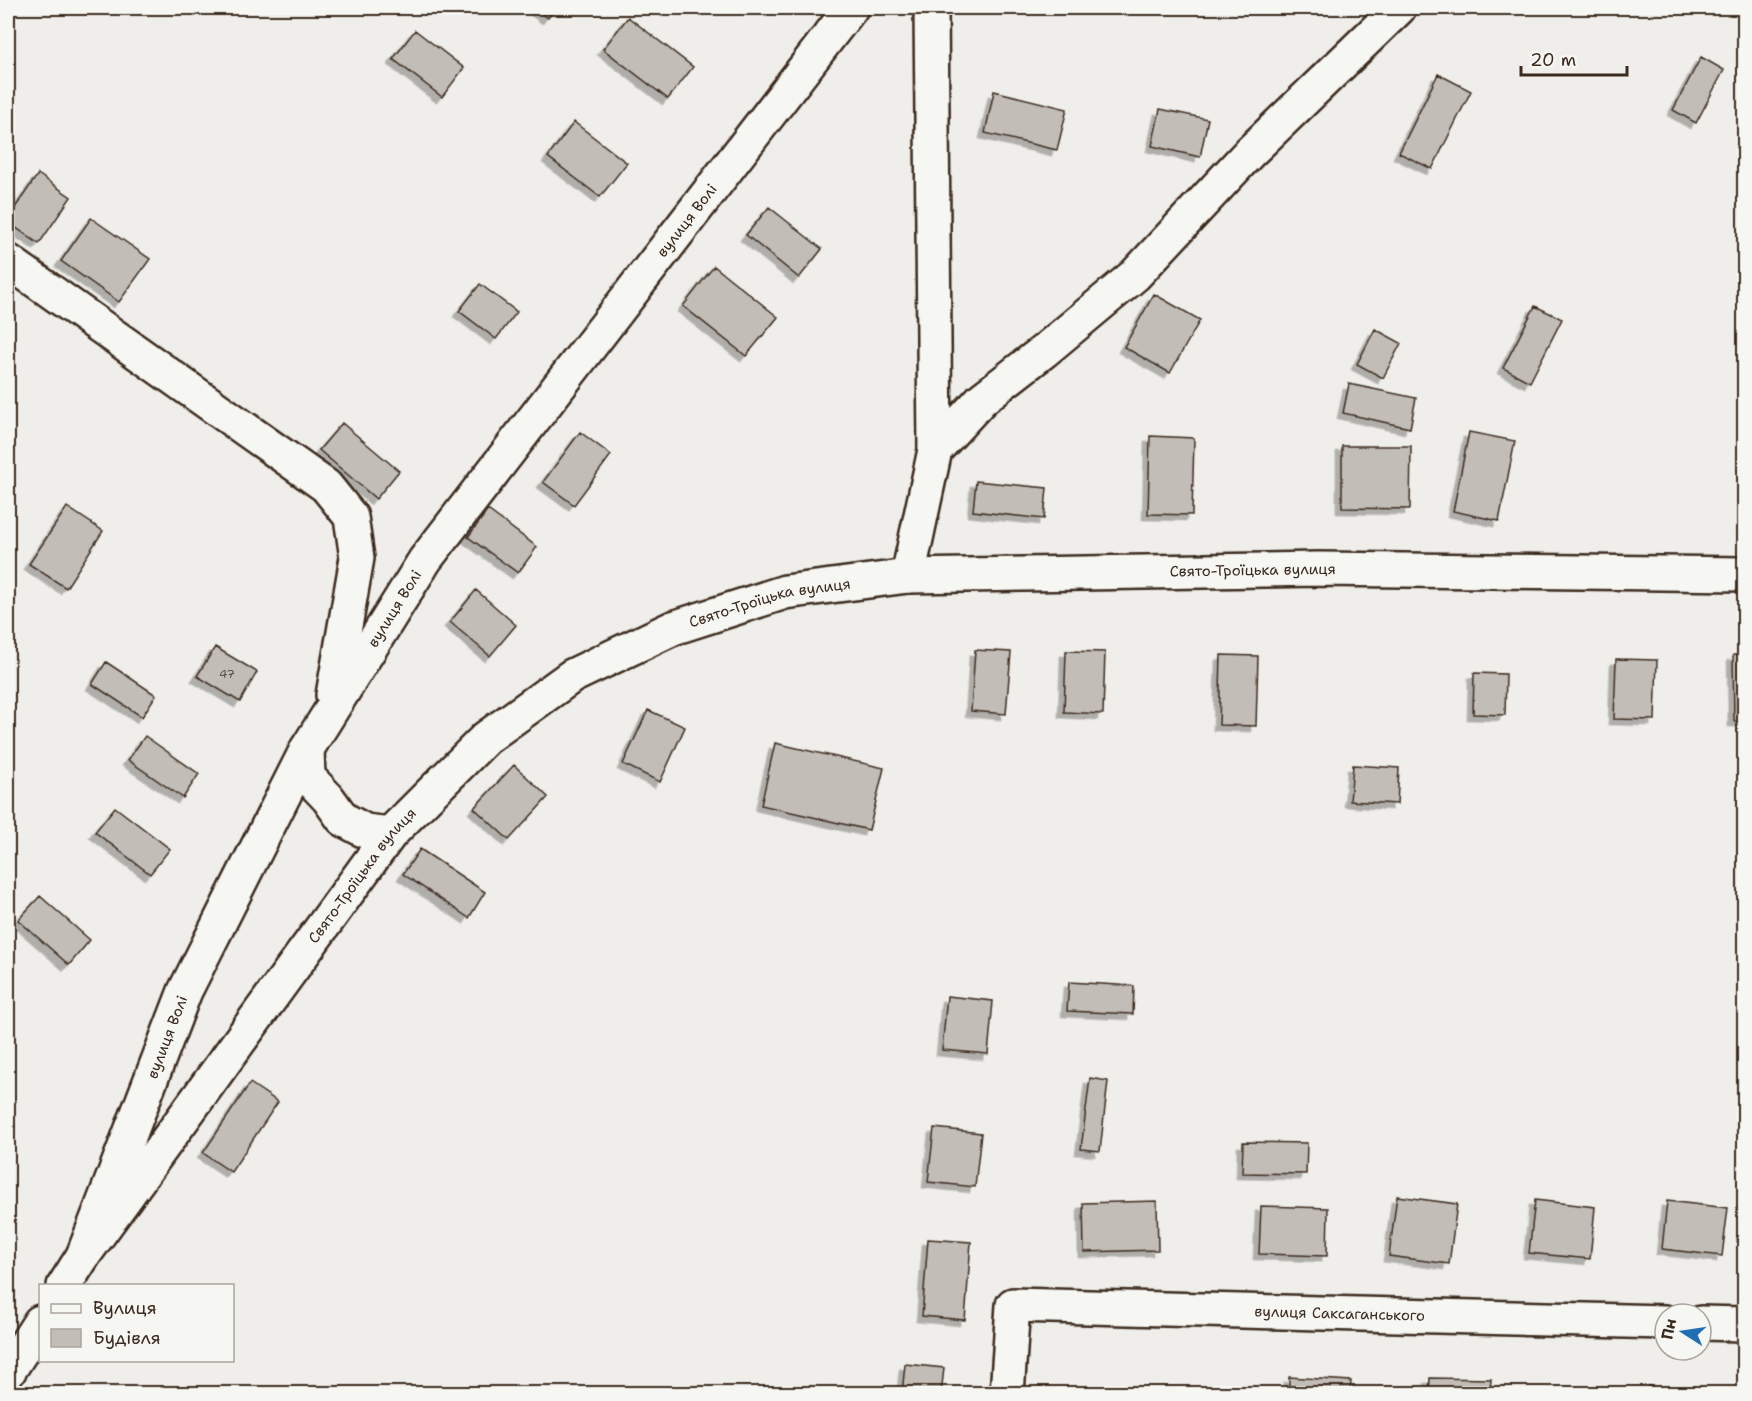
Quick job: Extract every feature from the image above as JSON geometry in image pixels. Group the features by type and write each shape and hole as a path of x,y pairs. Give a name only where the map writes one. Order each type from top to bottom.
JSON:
{"street":[{"name":"вулиця Волі","path":"65,1284 84,1256 185,991 307,749 424,560 851,8"},
{"path":"908,576 935,450 931,8"},
{"path":"935,450 982,399 1135,275 1249,153 1400,8"},
{"path":"8,261 326,486 351,517 357,558 330,712"},
{"name":"Свято-Троїцька вулиця","path":"84,1256 390,834 486,738 572,676 673,628 785,592 908,576 1318,569 1744,574"},
{"path":"307,749 308,777 328,798 343,819 365,831 390,834"},
{"name":"вулиця Саксаганського","path":"1007,1394 1013,1305 1653,1322"},
{"path":"1713,1323 1744,1324"},
{"path":"8,1372 39,1324"}],"building":[{"path":"534,8 556,8 548,18"},
{"path":"628,17 693,67 668,99 603,49"},
{"path":"415,30 464,68 442,97 393,59"},
{"path":"1701,57 1724,70 1696,123 1673,110"},
{"path":"1438,74 1471,91 1432,169 1399,153"},
{"path":"994,91 1067,109 1057,150 985,133"},
{"path":"1160,109 1208,119 1200,157 1152,146"},
{"path":"574,122 627,163 600,197 548,157"},
{"path":"38,174 71,197 39,244 8,222 8,218"},
{"path":"769,207 822,249 799,278 746,235"},
{"path":"91,218 150,259 119,302 61,261"},
{"path":"714,266 778,317 746,356 683,306"},
{"path":"480,284 517,312 496,339 459,311"},
{"path":"1154,294 1200,320 1170,373 1124,347"},
{"path":"1535,306 1562,319 1530,382 1503,368"},
{"path":"1375,329 1401,343 1383,378 1357,364"},
{"path":"1349,384 1416,398 1410,428 1343,413"},
{"path":"342,423 399,471 376,499 319,450"},
{"path":"580,432 611,455 574,505 543,482"},
{"path":"1469,432 1515,441 1499,521 1453,511"},
{"path":"1150,436 1194,438 1192,515 1148,514"},
{"path":"1342,446 1411,446 1410,509 1342,508"},
{"path":"976,481 1047,488 1044,519 973,511"},
{"path":"67,507 103,531 66,588 29,564"},
{"path":"488,510 537,547 518,573 468,537"},
{"path":"476,590 516,625 490,656 450,622"},
{"path":"215,647 257,672 240,702 197,676"},
{"path":"975,650 1011,652 1006,714 971,711"},
{"path":"1066,651 1105,652 1103,714 1064,712"},
{"path":"1221,655 1258,656 1256,726 1219,725"},
{"path":"1733,655 1744,655 1744,721 1734,721"},
{"path":"1616,659 1657,660 1655,720 1614,719"},
{"path":"106,662 156,695 142,717 92,684"},
{"path":"1474,673 1506,674 1505,715 1473,714"},
{"path":"648,710 685,727 660,782 623,764"},
{"path":"145,736 199,774 183,798 128,760"},
{"path":"775,743 884,768 869,830 761,805"},
{"path":"514,765 548,797 509,840 474,808"},
{"path":"1353,765 1399,768 1397,804 1350,801"},
{"path":"115,807 170,849 150,874 95,832"},
{"path":"420,849 485,892 469,918 403,874"},
{"path":"40,896 90,940 69,965 18,920"},
{"path":"1069,982 1134,986 1133,1014 1067,1011"},
{"path":"947,996 993,1001 988,1054 942,1050"},
{"path":"1090,1078 1108,1081 1100,1151 1081,1149"},
{"path":"250,1083 278,1102 231,1172 203,1153"},
{"path":"934,1128 981,1133 975,1187 928,1182"},
{"path":"1243,1142 1307,1143 1306,1174 1242,1173"},
{"path":"1397,1196 1457,1204 1449,1264 1389,1256"},
{"path":"1535,1200 1595,1207 1590,1259 1529,1253"},
{"path":"1157,1201 1158,1250 1084,1252 1083,1203"},
{"path":"1667,1201 1728,1208 1722,1256 1662,1249"},
{"path":"1261,1206 1328,1208 1327,1256 1259,1254"},
{"path":"928,1239 971,1242 965,1320 922,1316"},
{"path":"905,1364 944,1368 941,1394 902,1394"},
{"path":"1289,1377 1351,1381 1350,1394 1289,1394"},
{"path":"1430,1378 1491,1379 1490,1394 1429,1394"},
{"path":"1648,1386 1700,1394 1647,1394"},
{"path":"1539,1390 1598,1392 1598,1394 1539,1394"}]}
